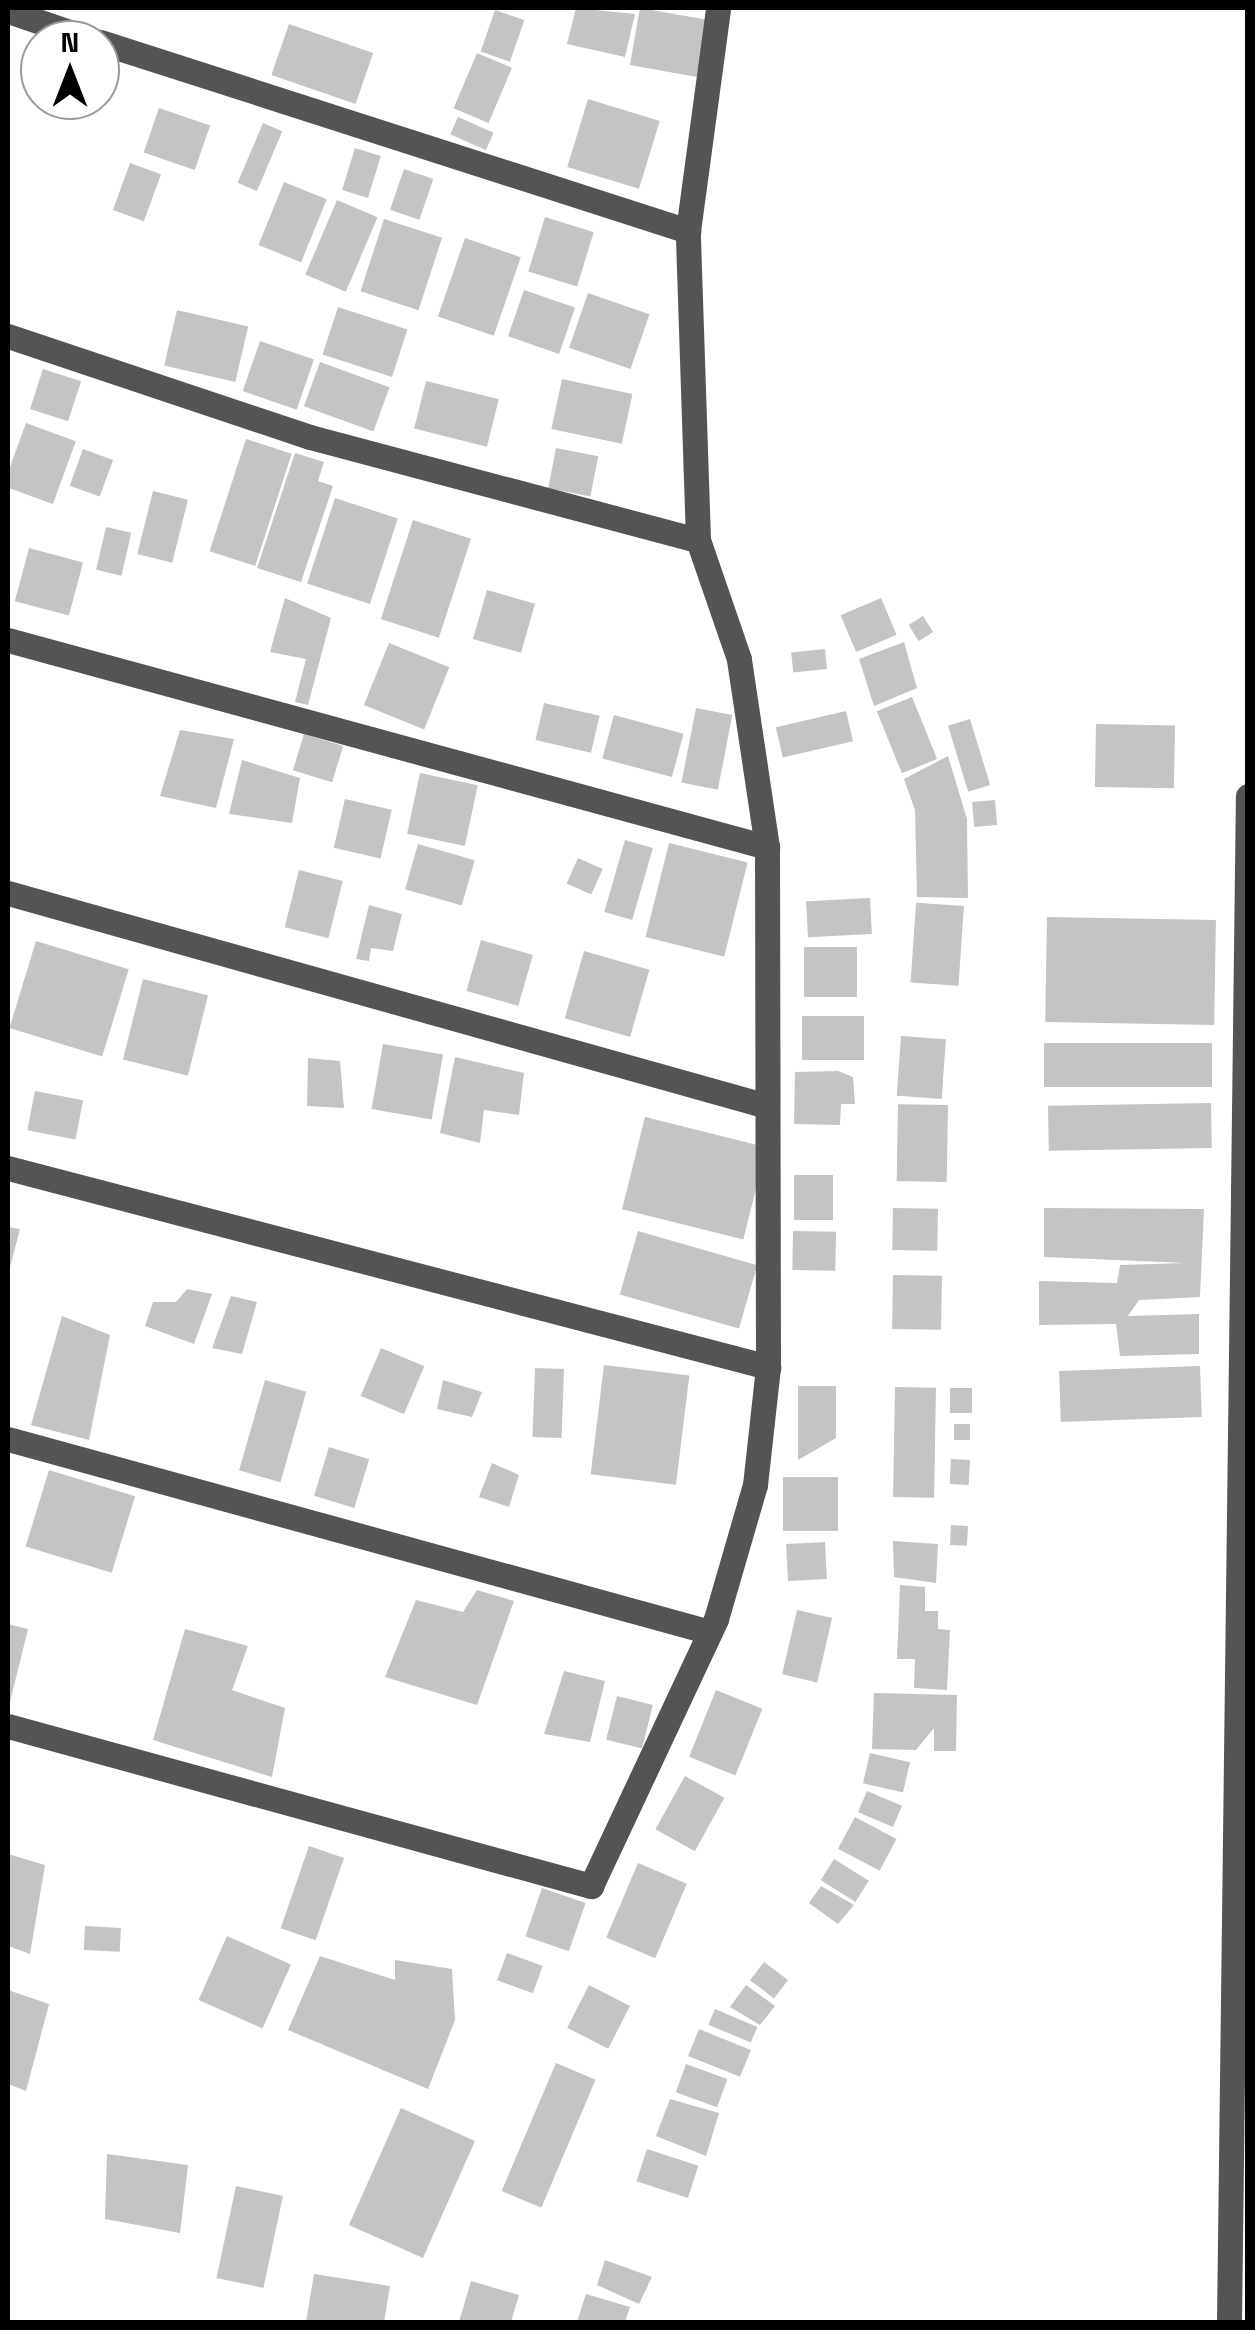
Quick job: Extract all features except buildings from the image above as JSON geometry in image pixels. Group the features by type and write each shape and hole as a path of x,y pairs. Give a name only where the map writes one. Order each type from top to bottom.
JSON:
{"street":[{"path":"8,1726 591,1886 710,1632 754,1485 768,1366 767,847 739,658 698,540 688,231 718,8"},
{"path":"8,11 35,20"},
{"path":"120,48 688,231"},
{"path":"8,336 310,437 698,540"},
{"path":"8,640 767,847"},
{"path":"1230,2322 1239,2262 1248,796"},
{"path":"8,892 767,1106"},
{"path":"8,1168 768,1366"},
{"path":"8,1440 710,1632"}]}
